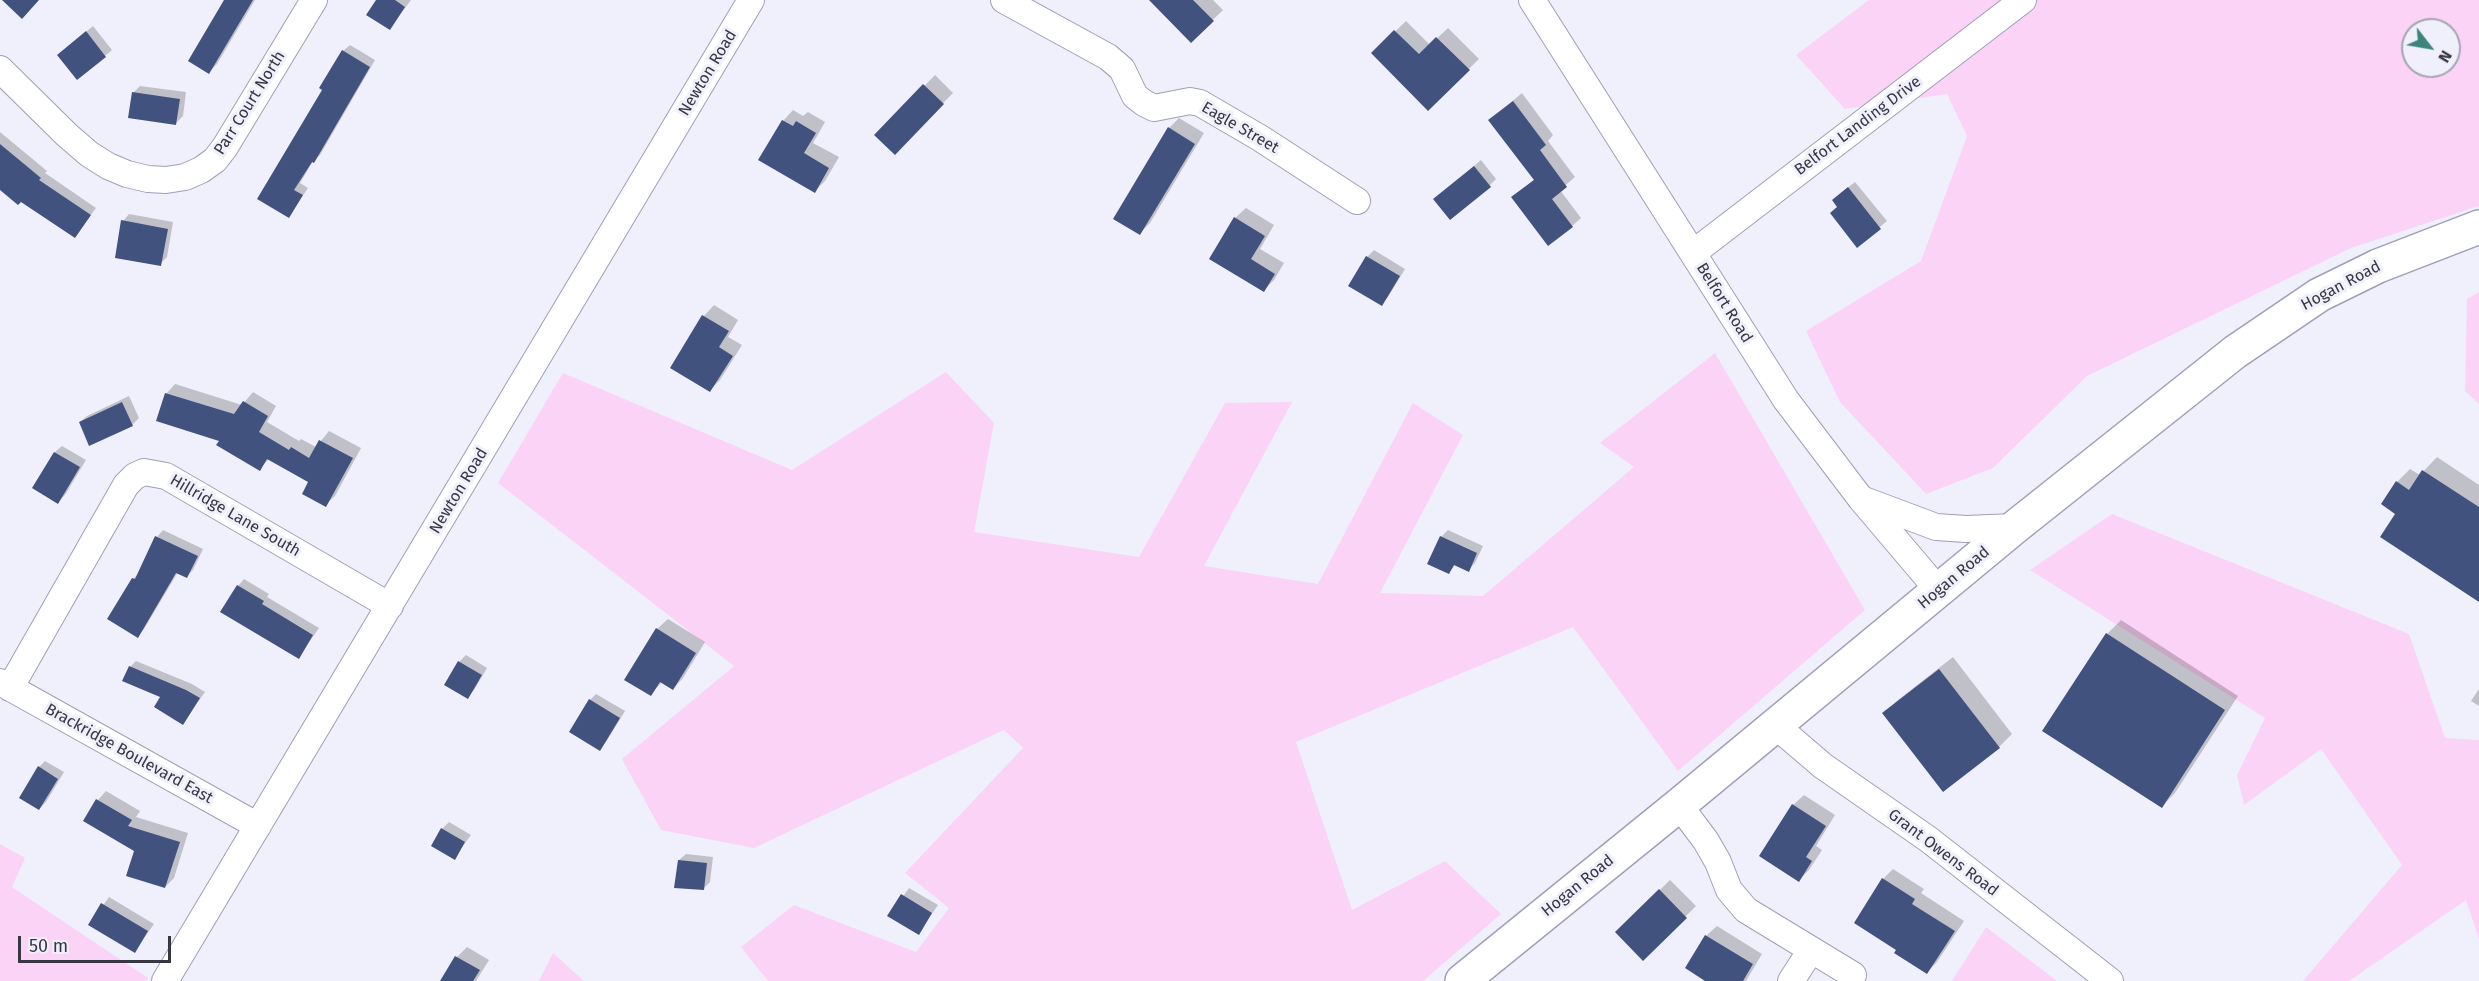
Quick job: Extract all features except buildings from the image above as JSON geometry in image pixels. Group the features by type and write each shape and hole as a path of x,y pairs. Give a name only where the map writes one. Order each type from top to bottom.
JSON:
{"main road":[{"name":"Hogan Road","path":"1462,981 2015,527 2235,352 2319,295 2378,266 2479,227"}],"street":[{"name":"Parr Court North","path":"0,69 89,154 108,166 127,174 166,180 185,177 215,160 225,147 314,0"},
{"name":"Newton Road","path":"165,981 751,0"},
{"name":"Eagle Street","path":"1004,0 1108,57 1122,69 1135,96 1144,104 1155,108 1190,101 1200,103 1260,138 1358,201"},
{"name":"Belfort Road","path":"1532,0 1786,400 1861,499 1939,591"},
{"name":"Belfort Landing Drive","path":"1693,253 2023,0"},
{"name":"Hillridge Lane South","path":"5,685 126,485 135,476 144,472 166,476 390,606"},
{"path":"1861,499 1936,527 1966,529 2015,527"},
{"name":"Brackridge Boulevard East","path":"5,685 258,826"},
{"name":"Grant Owens Road","path":"1775,725 1822,766 1928,839 2110,981"},
{"path":"1678,805 1719,862 1729,890 1746,909 1853,975"},
{"path":"1791,981 1811,950"}],"shaded area":[{"path":"1869,0 2479,0 2479,206 2351,248 2087,376 1993,468 1926,494 1840,402 1806,331 1921,261 1967,136 1947,94 1845,109 1796,55"},
{"path":"2479,292 2479,404 2465,391 2467,299"},
{"path":"1715,353 1865,610 1678,771 1573,627 1296,742 1352,910 1445,861 1501,914 1423,981 768,981 741,947 794,905 916,952 949,908 905,873 1023,748 1004,730 754,848 661,830 622,759 734,666 498,483 563,373 792,470 946,372 994,423 974,532 1139,557 1225,403 1292,402 1204,566 1318,584 1413,403 1463,435 1380,593 1483,596 1634,467 1600,443"},
{"path":"2112,514 2409,634 2445,738 2479,740 2479,939 2466,900 2349,981 2303,981 2402,865 2321,749 2244,805 2237,775 2265,718 2030,570"},
{"path":"0,844 25,858 12,887 148,978 146,981 0,981"},
{"path":"1986,927 2057,981 1952,981"},
{"path":"553,953 584,981 539,981"}]}
